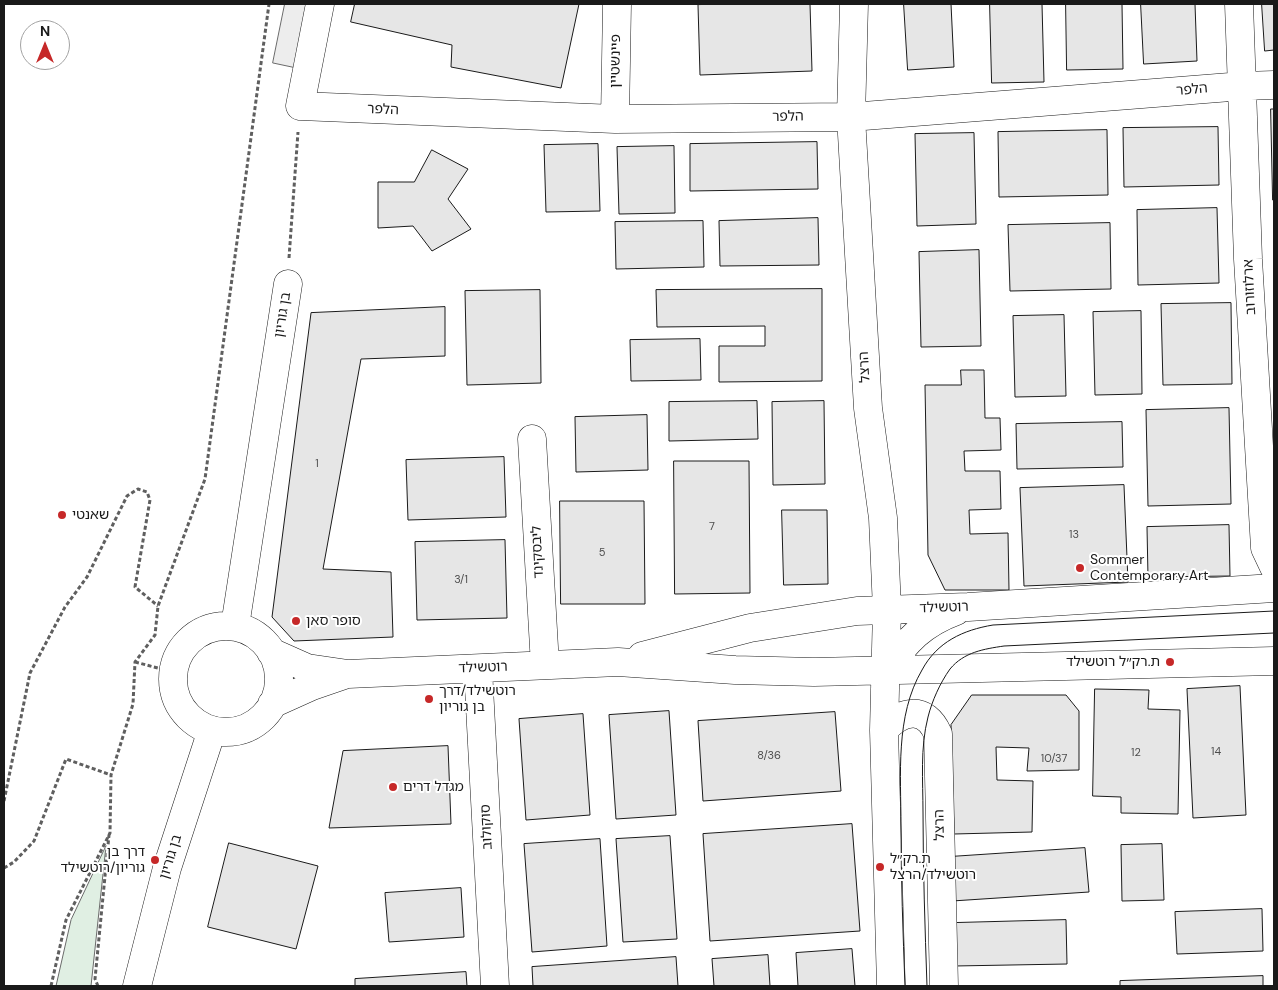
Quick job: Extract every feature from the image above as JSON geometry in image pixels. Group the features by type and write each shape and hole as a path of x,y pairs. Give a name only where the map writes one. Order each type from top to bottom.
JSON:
{"street":[{"path":"300,106 320,4"},
{"name":"פיינשטיין","path":"614,119 617,4"},
{"name":"הרצל","path":"854,4 851,117 868,408 884,518 887,609 884,730 891,986"},
{"name":"ארלוזורוב","path":"1239,4 1248,259 1264,548 1274,567"},
{"name":"הלפר","path":"300,106 614,119 851,117 1274,85"},
{"name":"בן גוריון","path":"234,626 288,284"},
{"name":"ליבסקינד","path":"532,439 545,665"},
{"name":"רוטשילד","path":"618,662 750,628 857,610 968,607 1274,588"},
{"path":"886,670 901,648 918,631 940,617 968,607"},
{"path":"234,626 252,632 266,644 271,652 276,660 280,678 276,697 266,714 250,726 232,732 212,730 194,722 181,709 174,691 173,672 179,652 194,636 213,627 234,626"},
{"name":"רוטשילד","path":"271,652 307,668 348,674 618,662 814,672 1274,662"},
{"name":"סוקולוב","path":"478,669 495,986"},
{"name":"רוטשילד","path":"272,704 312,686 348,674"},
{"name":"הרצל","path":"884,730 894,719 906,714 912,714 928,718 938,734 944,986"},
{"name":"בן גוריון","path":"137,986 167,868 212,730"}],"path":[{"path":"98,986 96,979 110,833 111,775 133,704 135,662 155,635 158,606 205,479 269,4"},
{"name":"בן גוריון","path":"288,284 300,106"},
{"path":"4,802 30,673 65,607 87,577 127,496 138,489 147,492 150,500 135,587 158,606"},
{"path":"135,662 173,672"},
{"path":"4,868 14,862 34,841 66,759 111,775"},
{"path":"51,986 66,920 110,833"}],"green space":[{"path":"106,846 91,986 56,986 71,920"}],"shaded area":[{"path":"285,4 319,4 306,70 273,63"}],"building":[{"path":"355,4 579,4 561,88 451,67 452,45 351,22"},
{"path":"810,4 812,71 700,75 698,5"},
{"path":"904,4 951,4 954,67 908,70"},
{"path":"990,4 1042,4 1044,82 992,83"},
{"path":"1066,4 1122,4 1123,69 1067,70"},
{"path":"1141,4 1195,4 1197,61 1144,64"},
{"path":"1262,4 1274,4 1274,50 1265,51"},
{"path":"1271,109 1274,109 1274,200 1273,200"},
{"path":"1218,127 1219,185 1124,187 1123,128"},
{"path":"1107,130 1108,195 999,197 998,132"},
{"path":"974,133 976,224 917,226 915,134"},
{"path":"817,142 818,189 690,191 690,144"},
{"path":"598,144 600,211 546,212 544,145"},
{"path":"674,146 675,213 619,214 617,147"},
{"path":"432,150 468,169 448,199 471,229 432,251 413,226 378,228 378,182 414,182"},
{"path":"1217,208 1219,283 1138,285 1137,210"},
{"path":"818,218 819,265 720,266 719,221"},
{"path":"703,221 704,267 616,269 615,222"},
{"path":"1110,223 1111,289 1010,291 1008,225"},
{"path":"979,250 981,346 921,347 919,252"},
{"path":"822,289 822,381 719,382 719,346 765,346 765,326 657,327 656,290"},
{"path":"540,290 541,383 467,385 465,291"},
{"path":"1231,303 1232,384 1163,385 1161,304"},
{"path":"445,307 445,356 361,359 323,569 391,572 393,637 294,641 272,617 311,313"},
{"path":"1141,311 1142,394 1095,395 1093,312"},
{"path":"1064,315 1066,396 1015,397 1013,316"},
{"path":"700,339 701,380 631,381 630,340"},
{"path":"961,370 984,370 985,418 1000,418 1001,450 964,451 965,471 1000,471 1001,509 969,510 970,534 1008,533 1009,590 945,590 928,555 925,385 961,385"},
{"path":"757,401 758,439 669,441 669,402"},
{"path":"824,401 825,484 773,485 772,402"},
{"path":"1229,408 1231,504 1148,506 1146,410"},
{"path":"647,415 648,470 576,472 575,417"},
{"path":"1122,422 1123,467 1017,469 1016,424"},
{"path":"504,457 506,517 408,520 406,460"},
{"path":"674,461 749,461 750,593 675,594"},
{"path":"1124,485 1128,582 1024,586 1020,488"},
{"path":"560,501 644,501 645,604 561,604"},
{"path":"782,510 827,510 828,584 784,585"},
{"path":"1229,525 1230,576 1148,577 1147,527"},
{"path":"505,540 507,618 417,620 415,542"},
{"path":"1240,686 1246,815 1193,818 1187,689"},
{"path":"1095,689 1149,690 1148,709 1180,710 1178,814 1121,813 1121,797 1093,796"},
{"path":"972,695 1066,695 1079,711 1079,770 1027,771 1029,748 996,747 997,780 1033,781 1032,832 954,834 951,725"},
{"path":"669,711 676,815 616,819 609,715"},
{"path":"835,712 841,791 703,801 698,721"},
{"path":"583,714 590,815 526,820 519,719"},
{"name":"מגדל דרים","path":"448,746 451,824 329,828 343,751"},
{"path":"852,824 860,931 710,941 703,834"},
{"path":"670,836 677,939 623,942 616,839"},
{"path":"600,839 607,946 532,952 524,844"},
{"path":"229,843 318,866 296,949 208,927"},
{"path":"1162,844 1164,900 1122,901 1121,845"},
{"path":"1085,848 1089,892 952,901 949,857"},
{"path":"461,888 464,937 389,942 385,893"},
{"path":"1262,909 1263,951 1177,954 1175,912"},
{"path":"1066,920 1067,964 954,966 954,923"},
{"path":"852,949 855,986 798,986 796,953"},
{"path":"768,955 770,986 714,986 712,959"},
{"path":"676,957 678,986 533,986 532,967"},
{"path":"466,972 467,986 355,986 355,979"},
{"path":"1263,976 1263,986 1120,986 1120,981"}],"tram line":[{"path":"905,986 901,866 901,746 903,726 913,688 928,660 935,652 961,634 993,625 1274,611"},
{"path":"927,986 922,764 928,717 934,698 950,669 956,663 975,652 1004,646 1274,633"}],"place":[{"name":"שאנטי","path":"62,515"},
{"name":"Sommer Contemporary Art","path":"1080,568"},
{"name":"סופר סאן","path":"296,621"},
{"name":"ת.רק״ל רוטשילד","path":"1170,662"},
{"name":"רוטשילד/דרך בן גוריון","path":"429,699"},
{"name":"מגדל דרים","path":"393,787"},
{"name":"דרך בן גוריון/רוטשילד","path":"155,860"},
{"name":"ת.רק״ל רוטשילד/הרצל","path":"880,867"}]}
